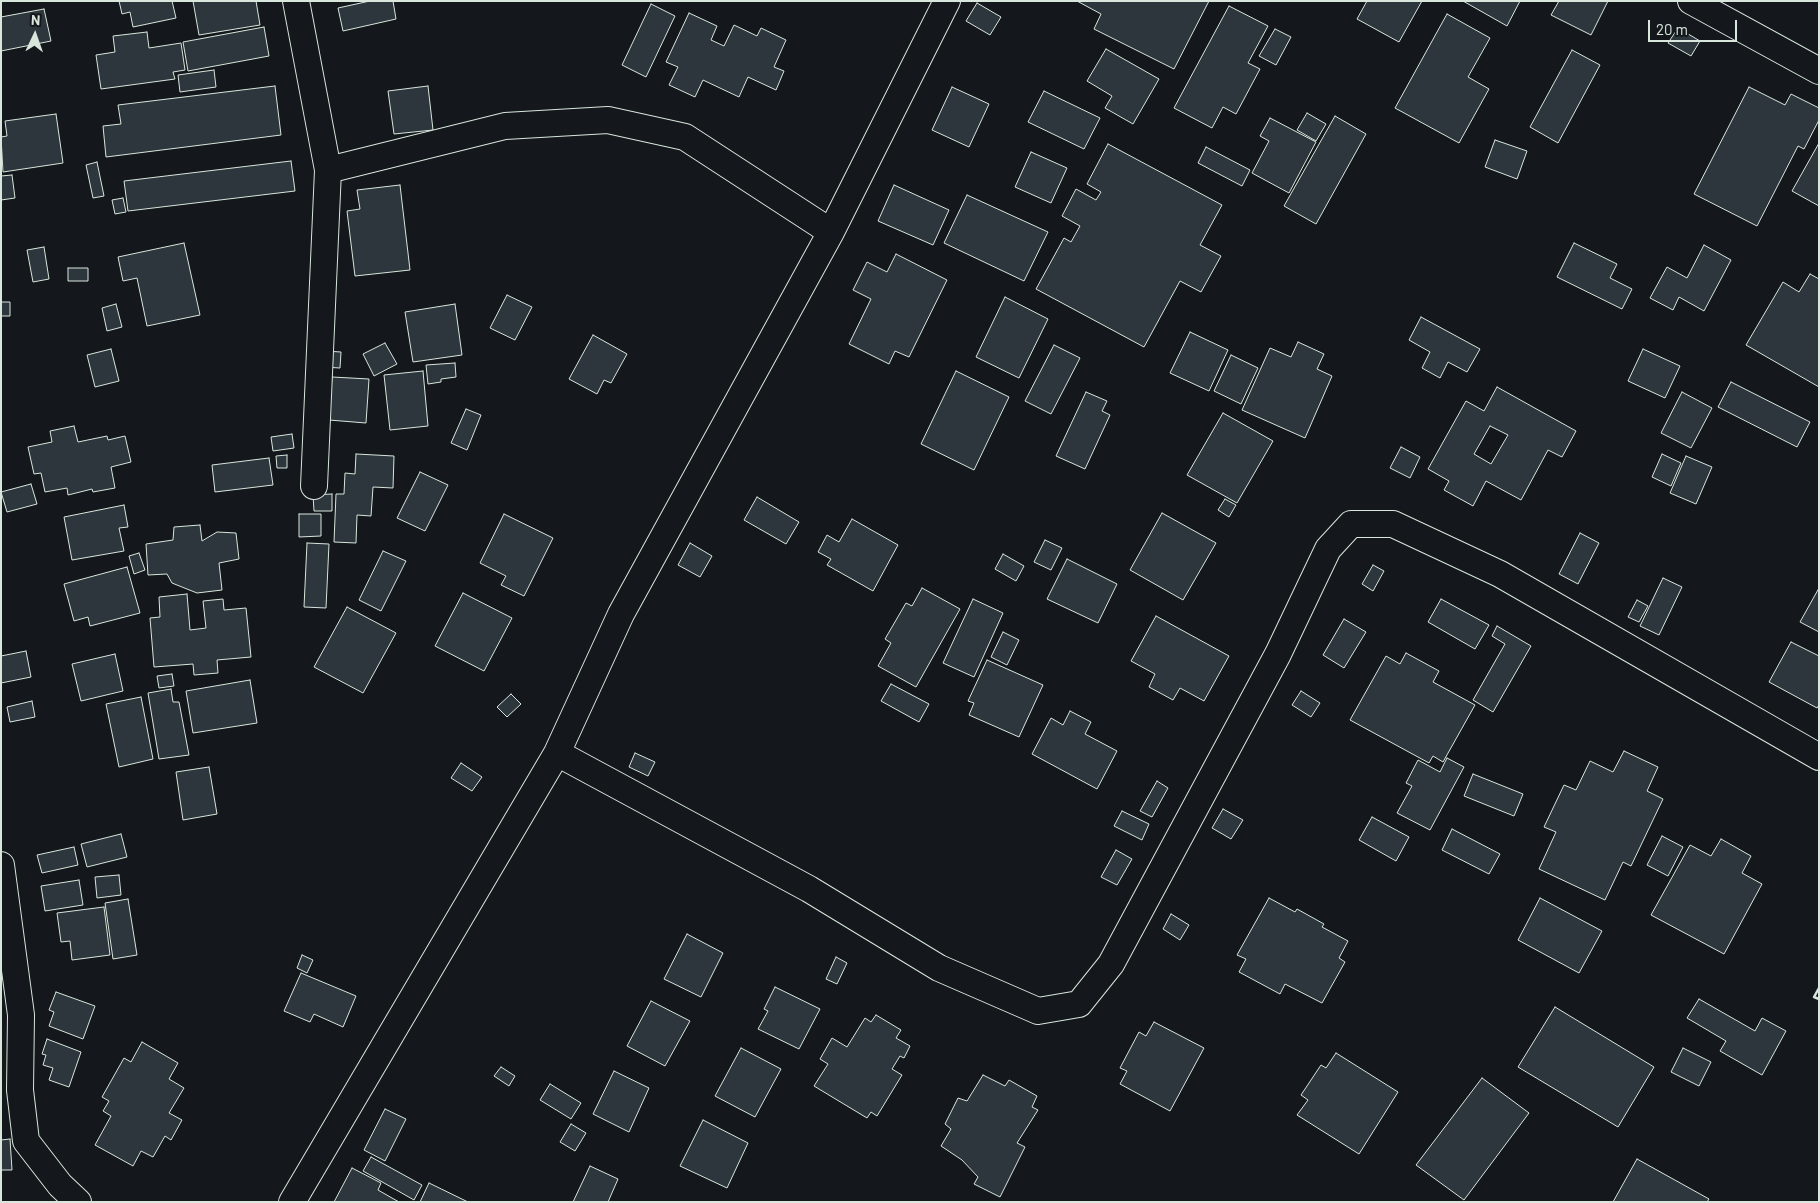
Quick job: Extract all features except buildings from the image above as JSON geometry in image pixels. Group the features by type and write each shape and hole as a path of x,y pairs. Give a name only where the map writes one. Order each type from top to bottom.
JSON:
{"street":[{"path":"296,1 328,170 314,486"},
{"path":"292,1202 557,753 621,614 831,232 947,1"},
{"path":"1690,1 1819,71"},
{"path":"328,170 505,126 608,120 685,137 831,232"},
{"path":"557,753 809,889 939,968 1038,1011 1079,1004 1111,964 1278,654 1328,549 1351,524 1393,524 1500,574 1819,757"},
{"path":"1,865 22,1016 20,1090 26,1141 60,1185 78,1202"}],"wall":[{"path":"1819,988 1814,997 1819,999"}]}
